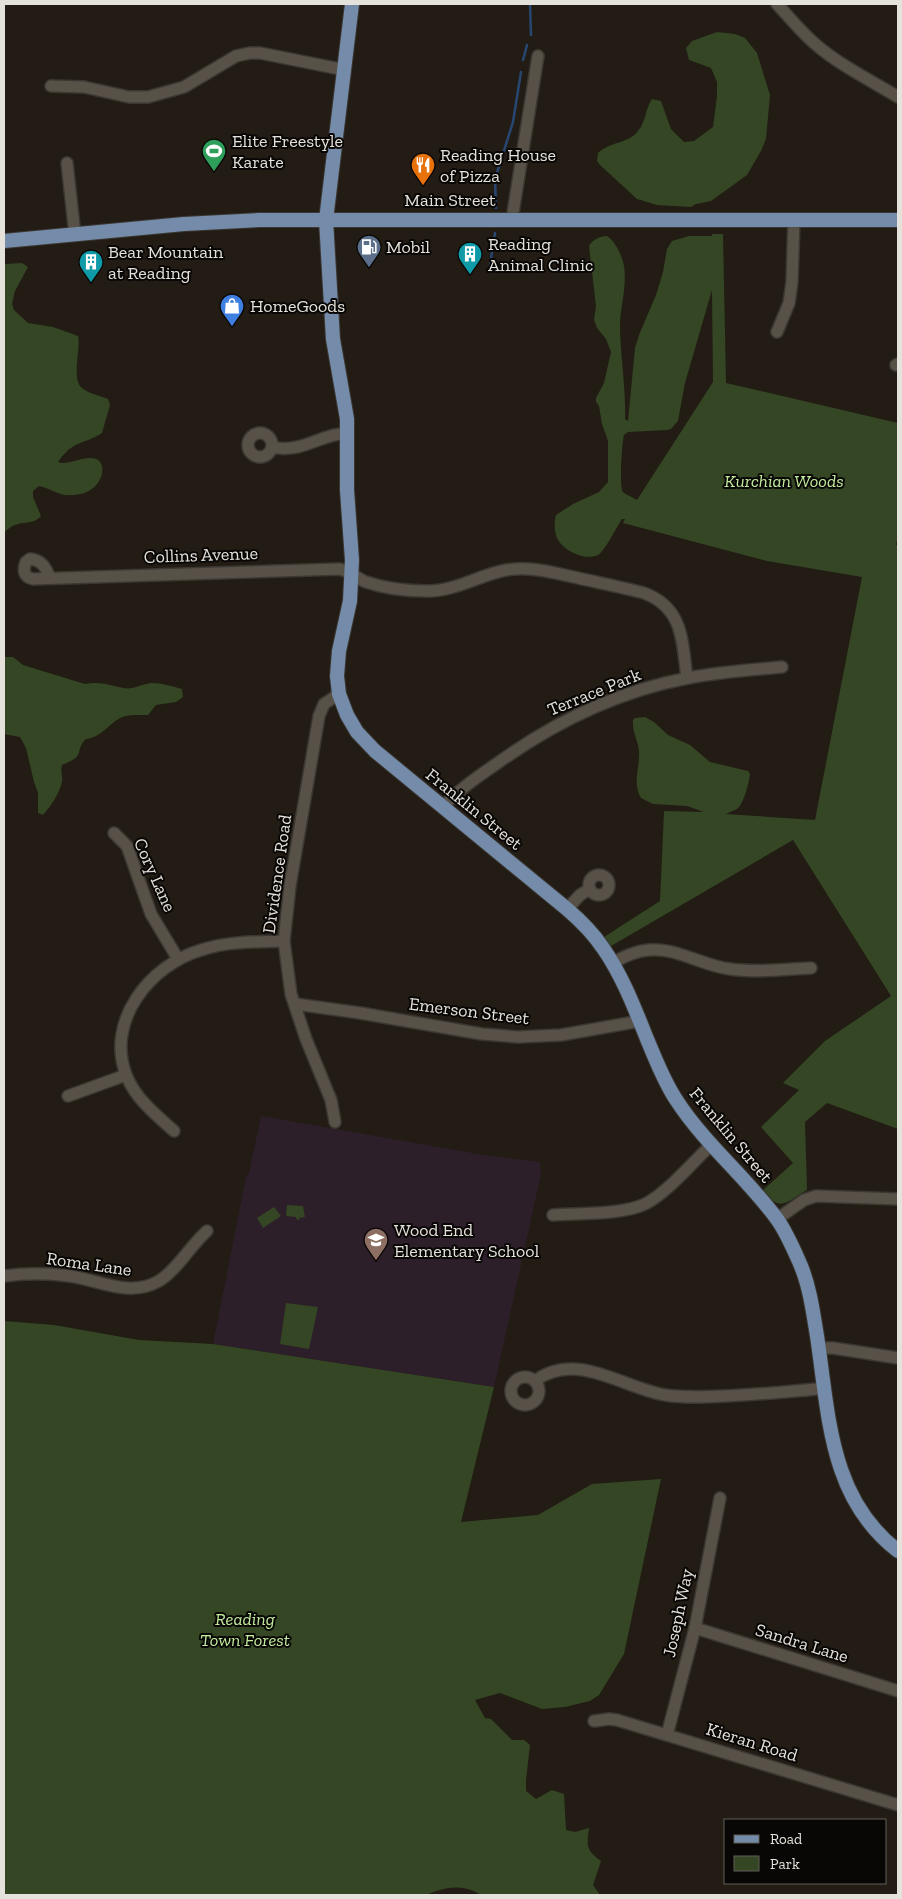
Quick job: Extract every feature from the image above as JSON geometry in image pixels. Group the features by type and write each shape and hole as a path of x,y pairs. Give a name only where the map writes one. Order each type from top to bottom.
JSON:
{"main road":[{"name":"Franklin Street","path":"352,4 326,220 333,339 348,433 347,490 352,573 350,601 338,660 339,694 351,723 366,742 442,807 568,909 592,934 612,963 676,1100 693,1124 777,1219 791,1245 804,1274 812,1308 836,1455 848,1490 868,1521 898,1551"},
{"name":"Main Street","path":"4,241 210,222 260,220 512,218 898,220"}],"street":[{"path":"777,4 819,47 838,61 898,97"},
{"path":"51,86 98,89 130,96 157,96 184,87 228,59 250,53 260,53 344,70"},
{"path":"512,218 538,56"},
{"path":"67,163 74,234"},
{"path":"777,332 789,303 792,282 794,219"},
{"path":"272,447 296,448 336,434 348,433"},
{"name":"Collins Avenue","path":"50,578 339,569 372,583 430,592 447,589 503,571 527,568 644,593 664,604 677,621 687,678"},
{"name":"Terrace Park","path":"442,807 476,778 527,742 552,727 606,702 687,678 724,672 782,667"},
{"name":"Dividence Road","path":"335,1122 331,1100 294,1004 284,941 290,886 319,716 324,704 339,694"},
{"name":"Cory Lane","path":"114,833 127,846 151,914 178,959"},
{"path":"568,909 580,895 590,889"},
{"path":"174,1131 146,1106 135,1092 126,1075 121,1041 124,1025 131,1008 148,983 178,959 200,950 220,945 284,941"},
{"path":"612,963 639,952 657,950 673,952 712,966 729,969 811,968"},
{"name":"Emerson Street","path":"294,1004 360,1013 482,1034 518,1037 561,1035 640,1021"},
{"path":"68,1096 126,1075"},
{"path":"553,1214 624,1209 646,1203 662,1192 711,1145"},
{"path":"777,1219 804,1200 816,1196 898,1199"},
{"name":"Roma Lane","path":"4,1276 54,1274 86,1279 120,1288 142,1288 165,1276 207,1231"},
{"path":"818,1348 833,1348 898,1358"},
{"path":"534,1381 553,1372 576,1369 600,1373 645,1390 685,1397 824,1388"},
{"name":"Joseph Way","path":"667,1735 695,1628 720,1498"},
{"name":"Sandra Lane","path":"695,1628 898,1691"},
{"name":"Kieran Road","path":"594,1721 614,1719 898,1805"}],"shaded area":[{"name":"Wood End Elementary School","path":"261,1116 484,1155 540,1162 541,1174 494,1387 213,1344 246,1177 249,1173"}],"green space":[{"path":"717,32 735,34 745,38 757,53 770,95 766,139 761,151 747,175 711,201 691,207 657,205 637,199 600,165 597,161 598,153 634,135 643,124 652,99 661,101 671,129 684,142 694,141 713,127 717,82 711,68 689,60 686,48 692,41"},
{"name":"Kurchian Woods","path":"712,234 723,234 726,383 898,423 898,536 896,545 898,545 898,1129 827,1103 805,1122 807,1190 779,1204 762,1191 793,1163 761,1127 799,1090 783,1083 825,1041 891,996 793,840 611,946 604,937 660,901 664,811 704,812 687,806 653,804 641,798 637,787 639,751 633,728 633,720 635,718 645,717 654,722 668,735 690,745 710,762 748,771 750,774 742,803 737,809 726,814 815,820 862,577 767,561 623,523 625,519 622,519 601,553 593,557 581,556 569,551 560,543 555,532 556,515 573,504 599,492 608,482 608,441 596,398 604,383 611,352 606,339 597,328 594,320 596,306 589,246 596,239 607,236 618,250 624,266 625,280 620,335 625,419 628,421 635,348 656,295 667,249 672,241 689,236 712,236","holes":["712,290 713,382 637,500 624,493 621,474 624,435 628,432 671,429 678,421 685,383"]},
{"path":"22,263 28,267 15,291 12,304 14,310 28,323 53,327 78,336 77,378 79,384 87,391 108,399 110,405 102,433 74,446 58,462 67,463 86,458 100,461 102,474 96,486 77,495 68,495 59,494 39,486 33,491 33,497 41,516 37,520 14,525 4,533 4,264"},
{"path":"4,657 13,657 23,665 85,684 100,683 134,688 151,683 159,684 182,689 183,697 176,702 156,705 148,715 130,715 120,718 100,734 86,739 80,747 78,756 62,765 61,786 43,815 38,813 38,793 26,748 20,737 4,734"},
{"path":"287,1205 303,1206 305,1217 297,1220 296,1217 286,1216"},
{"path":"274,1207 281,1216 263,1228 257,1218"},
{"path":"286,1303 318,1307 309,1349 280,1344"},
{"name":"Reading Town Forest","path":"4,1321 54,1325 139,1340 213,1344 494,1387 461,1522 538,1515 592,1484 661,1479 624,1654 599,1695 590,1701 565,1707 542,1709 500,1693 475,1700 485,1718 491,1719 512,1740 524,1740 530,1745 526,1791 536,1799 552,1790 564,1794 566,1830 575,1832 589,1828 588,1847 601,1861 593,1885 600,1895 481,1895 467,1889 447,1888 426,1895 4,1895"}],"waterway":[{"path":"530,4 531,35"},
{"path":"523,60 527,45"},
{"path":"496,208 495,179 513,122 521,72"},
{"path":"489,271 495,233"}],"place":[{"name":"Elite Freestyle Karate","path":"214,172"},
{"name":"Reading House of Pizza","path":"423,186"},
{"name":"Mobil","path":"369,268"},
{"name":"Reading Animal Clinic","path":"470,275"},
{"name":"Bear Mountain at Reading","path":"91,283"},
{"name":"HomeGoods","path":"232,327"},
{"name":"Wood End Elementary School","path":"376,1261"}]}
